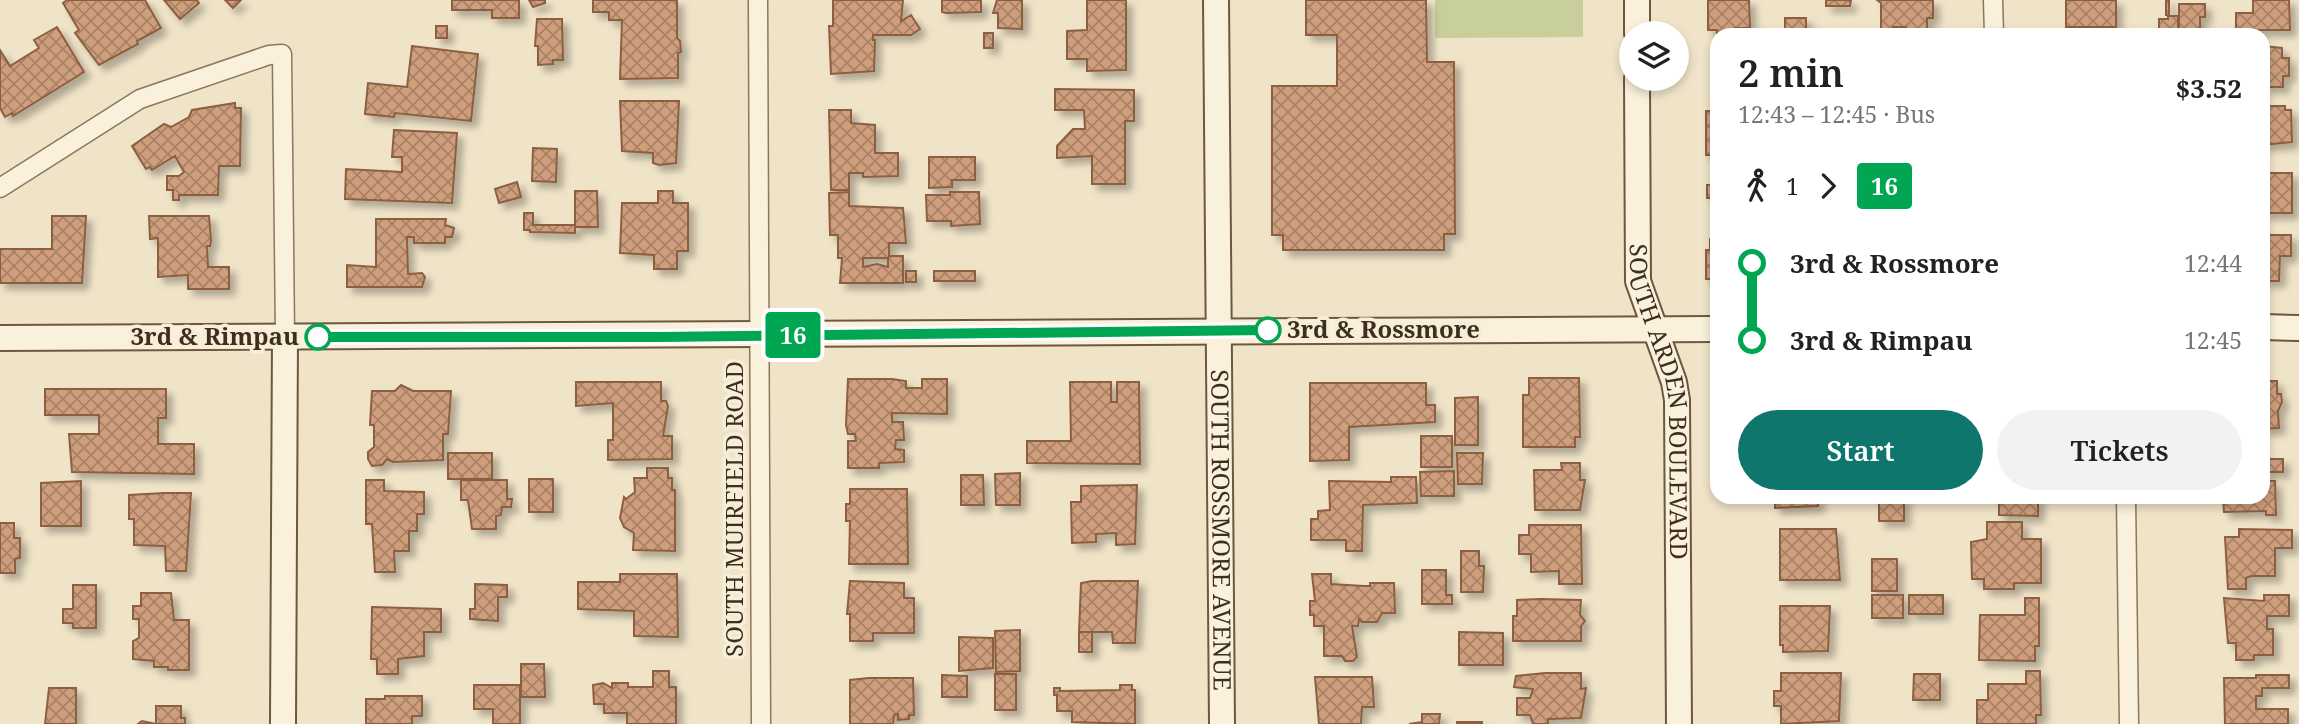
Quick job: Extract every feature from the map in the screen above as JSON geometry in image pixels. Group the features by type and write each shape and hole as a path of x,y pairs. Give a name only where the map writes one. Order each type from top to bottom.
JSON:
{"main road":[{"name":"SOUTH ROSSMORE AVENUE","path":"1216,0 1222,724"},
{"path":"1637,0 1637,21"},
{"name":"SOUTH ARDEN BOULEVARD","path":"1637,91 1638,281 1656,329 1677,400 1679,724"},
{"path":"2270,327 2299,328"},
{"path":"0,338 1710,329"},
{"path":"283,724 285,337"}],"street":[{"name":"SOUTH MUIRFIELD ROAD","path":"758,0 761,724"},
{"path":"1993,0 1994,28"},
{"path":"0,188 140,99 276,53 282,54 285,337"},
{"path":"2126,504 2129,724"}],"green space":[{"path":"1435,0 1583,0 1583,37 1435,38"}],"building":[{"path":"67,0 145,0 161,28 99,65 75,33 79,30 63,3"},
{"path":"164,0 197,0 199,3 180,19"},
{"path":"225,0 241,0 233,8"},
{"path":"452,0 519,0 519,18 492,18 492,10 452,10"},
{"path":"529,0 545,0 545,3 533,7"},
{"path":"593,0 677,0 677,38 681,52 678,53 678,78 620,79 622,20 609,20 609,12 593,12"},
{"path":"833,0 903,0 901,21 911,15 920,29 911,35 873,35 874,71 831,74 829,26 833,26"},
{"path":"942,0 981,0 981,12 942,12"},
{"path":"997,0 1022,0 1022,29 998,28 998,13 993,13"},
{"path":"1087,0 1126,0 1126,70 1087,71 1087,59 1067,59 1067,31 1087,30"},
{"path":"1306,0 1426,0 1427,62 1454,62 1455,234 1444,234 1444,250 1283,250 1283,235 1272,235 1272,86 1337,86 1337,35 1306,35"},
{"path":"1708,0 1749,0 1750,28 1708,30"},
{"path":"1826,0 1851,0 1850,6 1826,6"},
{"path":"1877,0 1933,0 1933,18 1927,18 1927,28 1881,28 1881,3"},
{"path":"2066,0 2116,0 2116,27 2066,27"},
{"path":"2166,0 2169,0 2169,15 2166,15"},
{"path":"2253,0 2289,0 2290,30 2236,28 2236,13 2253,13"},
{"path":"2179,4 2205,4 2205,17 2200,17 2200,28 2179,28"},
{"path":"2168,16 2178,16 2178,28 2159,28 2159,19 2168,19"},
{"path":"1785,18 1806,18 1806,28 1785,28"},
{"path":"537,19 562,19 563,60 538,65 538,46 535,46"},
{"path":"436,26 447,26 447,38 436,38"},
{"path":"57,27 84,72 13,116 12,113 5,117 0,108 0,50 10,66 39,48 34,40"},
{"path":"984,33 993,33 993,48 984,48"},
{"path":"412,46 478,54 471,121 395,113 394,117 365,114 368,83 407,87"},
{"path":"2270,47 2282,48 2282,58 2289,58 2289,76 2283,76 2283,87 2270,87"},
{"path":"1055,89 1134,90 1134,121 1125,121 1125,184 1092,184 1092,156 1057,158 1057,146 1073,129 1085,129 1084,110 1055,110"},
{"path":"620,101 679,101 676,163 659,165 653,163 653,153 622,151"},
{"path":"235,103 235,108 241,108 240,166 219,166 218,195 179,195 179,200 173,200 173,190 167,190 167,176 179,176 184,172 175,156 152,170 150,167 146,169 132,146 164,124 171,127 189,117 192,110"},
{"path":"2270,106 2285,106 2285,110 2291,110 2292,142 2270,144"},
{"path":"829,110 851,110 851,123 875,125 875,153 898,153 898,176 863,177 863,173 849,173 849,190 831,190"},
{"path":"1706,111 1710,111 1710,155 1706,155"},
{"path":"394,130 457,133 452,203 345,199 346,169 402,172 402,157 392,157"},
{"path":"533,148 557,149 556,182 532,181"},
{"path":"929,157 975,157 975,180 952,180 952,187 929,188"},
{"path":"2270,173 2292,173 2292,213 2270,213"},
{"path":"517,182 521,197 499,203 495,189"},
{"path":"1707,185 1710,185 1710,198 1707,198"},
{"path":"575,191 597,191 598,227 575,227"},
{"path":"658,191 673,191 673,203 688,203 688,251 677,251 677,269 654,269 654,255 620,253 622,203 658,203"},
{"path":"849,192 849,206 903,208 906,243 889,243 889,256 903,256 903,283 840,283 842,258 838,258 838,235 830,235 829,193","holes":["863,258 888,258 888,267 877,264 863,267"]},
{"path":"950,192 979,192 980,224 951,226 951,221 927,221 926,195 950,195"},
{"path":"524,213 533,213 533,225 575,225 575,233 524,230"},
{"path":"52,216 86,216 82,283 0,283 0,249 52,249"},
{"path":"149,216 209,216 211,241 210,246 207,246 208,267 229,267 229,289 188,289 188,275 158,277 158,238 150,239"},
{"path":"376,219 446,219 445,225 454,228 452,237 445,237 445,243 414,243 414,237 407,237 408,274 422,273 425,277 422,287 347,287 347,265 376,267"},
{"path":"2270,235 2291,235 2291,256 2280,256 2279,281 2270,281"},
{"path":"1706,250 1710,250 1710,279 1706,279"},
{"path":"906,271 916,271 916,282 906,282"},
{"path":"934,271 975,271 975,281 934,281"},
{"path":"1529,378 1579,378 1580,437 1575,437 1575,447 1523,447 1523,395 1529,395"},
{"path":"848,379 892,379 906,381 906,388 922,388 922,379 947,379 947,414 892,413 892,422 903,422 904,440 896,440 895,449 904,450 904,462 879,463 879,468 848,468 848,441 856,441 855,434 848,434 846,425"},
{"path":"2270,381 2277,381 2277,394 2281,394 2279,428 2270,429"},
{"path":"576,382 661,382 661,401 666,401 668,406 663,436 672,436 672,459 608,460 608,440 613,440 613,403 576,406"},
{"path":"1070,382 1111,382 1111,402 1117,402 1117,382 1139,382 1140,464 1027,463 1027,441 1071,441"},
{"path":"1310,383 1426,383 1426,405 1435,405 1435,422 1349,427 1349,460 1310,461"},
{"path":"401,385 413,391 451,391 448,434 443,434 443,460 393,462 387,459 382,465 372,466 368,452 374,447 374,425 370,425 372,391 395,391"},
{"path":"45,389 166,389 166,418 158,418 158,444 194,444 194,474 72,472 69,434 99,434 99,415 45,415"},
{"path":"1478,397 1478,445 1455,445 1455,398"},
{"path":"1421,436 1452,436 1452,467 1421,467"},
{"path":"448,453 492,453 492,479 448,479"},
{"path":"1457,453 1483,453 1482,484 1458,484"},
{"path":"2270,459 2283,459 2283,472 2270,472"},
{"path":"1561,463 1580,463 1580,480 1585,480 1580,510 1535,510 1534,470 1562,470"},
{"path":"647,468 668,468 668,478 672,478 672,490 675,490 675,551 633,550 634,533 624,527 620,518 624,497 626,499 635,492 634,478 647,478"},
{"path":"1454,471 1454,496 1421,496 1420,472"},
{"path":"1020,473 1020,505 996,505 995,474"},
{"path":"961,475 983,475 984,505 961,505"},
{"path":"1391,477 1416,477 1417,503 1363,505 1362,551 1346,551 1346,540 1311,540 1311,519 1318,519 1318,511 1330,510 1329,481 1391,482"},
{"path":"529,479 553,479 553,512 529,512"},
{"path":"366,480 384,480 384,491 424,492 424,514 417,514 417,531 409,531 409,551 394,551 395,572 375,572 372,524 366,524"},
{"path":"461,480 507,480 507,499 512,499 511,507 502,507 501,515 496,516 496,529 472,529 468,500 461,500"},
{"path":"81,481 81,526 41,526 41,483"},
{"path":"2270,481 2275,481 2276,515 2266,515 2266,511 2224,512 2223,504 2270,504"},
{"path":"1137,485 1135,544 1116,545 1116,533 1096,534 1096,542 1072,543 1071,502 1081,502 1081,486"},
{"path":"850,489 907,489 908,564 849,564 850,521 846,521 846,504 850,504"},
{"path":"191,493 186,571 166,571 165,546 134,545 134,519 129,519 129,495"},
{"path":"1775,504 1818,504 1818,506 1775,508"},
{"path":"1879,504 1904,504 1904,521 1879,521"},
{"path":"1999,504 2038,504 2038,516 1999,515"},
{"path":"1987,522 2022,522 2022,539 2041,539 2041,583 2014,583 2014,589 1984,589 1984,579 1972,579 1971,542 1987,539"},
{"path":"0,523 14,523 14,538 20,538 20,558 15,559 15,573 0,573"},
{"path":"1529,525 1581,525 1582,584 1559,584 1559,571 1531,572 1531,554 1519,554 1519,535 1529,535"},
{"path":"1780,529 1836,529 1840,580 1780,580"},
{"path":"2239,529 2292,530 2292,548 2275,548 2275,576 2251,576 2246,578 2246,589 2228,589 2225,537 2239,537"},
{"path":"1461,551 1479,551 1479,566 1484,566 1483,592 1461,592"},
{"path":"1872,559 1897,559 1897,591 1872,591"},
{"path":"1422,570 1446,570 1446,595 1452,595 1452,604 1422,604"},
{"path":"620,574 677,574 678,637 634,636 634,611 578,609 578,582 620,582"},
{"path":"1312,574 1331,574 1331,584 1370,586 1370,583 1394,583 1395,613 1382,613 1377,622 1362,622 1359,619 1358,626 1352,626 1357,657 1353,661 1345,661 1342,656 1324,656 1324,626 1314,626 1314,615 1310,615 1310,601 1315,601"},
{"path":"850,581 904,583 904,598 914,598 914,633 873,633 873,641 850,641 850,614 847,614"},
{"path":"1138,581 1135,643 1113,643 1112,632 1079,632 1081,583"},
{"path":"475,584 507,585 507,597 498,597 498,621 470,619 470,609 475,609"},
{"path":"73,585 96,585 96,628 73,628 73,623 63,623 63,609 73,609"},
{"path":"141,593 171,593 174,620 189,620 189,670 168,670 168,667 154,667 154,661 133,659 133,641 139,638 139,619 133,619 133,606 141,606"},
{"path":"1872,595 1903,595 1903,618 1872,618"},
{"path":"1909,595 1943,595 1943,614 1909,614"},
{"path":"2264,595 2289,595 2289,616 2267,616 2267,629 2273,629 2273,655 2254,655 2254,660 2236,660 2236,643 2228,643 2224,598 2264,601"},
{"path":"2025,598 2039,598 2039,646 2035,646 2035,661 1979,660 1980,615 2025,615"},
{"path":"1517,600 1581,600 1580,615 1585,621 1581,626 1581,641 1513,641 1513,616 1517,616"},
{"path":"1780,606 1830,606 1828,651 1783,652 1783,645 1780,645"},
{"path":"372,607 441,609 441,632 424,632 424,656 398,659 398,674 377,674 377,659 371,659"},
{"path":"1020,630 1020,671 996,672 995,631"},
{"path":"1079,632 1092,632 1092,652 1079,652"},
{"path":"1459,632 1503,633 1503,665 1459,665"},
{"path":"959,637 993,638 993,668 959,671"},
{"path":"521,664 544,664 545,697 521,697"},
{"path":"653,671 669,671 669,687 676,687 676,724 627,724 627,713 604,713 604,704 594,704 593,685 603,683 612,688 612,683 628,683 628,687 653,687"},
{"path":"2026,671 2040,671 2041,715 2036,715 2036,724 1977,724 1977,700 1988,700 1988,684 2026,684"},
{"path":"1581,673 1581,689 1586,688 1581,718 1548,719 1548,724 1533,724 1530,715 1517,715 1517,698 1530,698 1533,689 1514,687 1516,676"},
{"path":"1781,673 1841,673 1839,721 1781,724 1781,706 1774,706 1774,691 1781,691"},
{"path":"995,674 1016,674 1016,710 995,710"},
{"path":"1914,674 1940,674 1940,700 1913,700"},
{"path":"942,675 967,676 967,697 942,697"},
{"path":"2256,675 2289,675 2289,688 2262,688 2262,696 2256,696 2256,709 2288,709 2288,724 2225,724 2224,678 2256,678"},
{"path":"1315,677 1372,677 1374,707 1362,707 1361,724 1319,724"},
{"path":"913,678 914,715 909,715 909,719 898,720 898,714 894,715 893,724 850,724 850,680"},
{"path":"474,685 520,685 520,724 493,724 493,709 474,709"},
{"path":"1120,685 1132,685 1132,690 1135,690 1135,724 1072,722 1072,711 1057,711 1054,688 1060,688 1060,691 1120,690"},
{"path":"49,688 76,688 76,724 45,724"},
{"path":"385,696 422,696 422,716 412,716 412,724 366,724 366,699 385,699"},
{"path":"156,706 181,706 181,718 185,718 185,724 156,724"},
{"path":"1422,714 1440,714 1439,724 1409,724 1422,722"},
{"path":"1482,722 1482,724 1457,724"}],"bus line":[{"name":"16","path":"318,337 659,337 1268,330"}],"place":[{"name":"3rd & Rossmore","path":"1268,330"},
{"name":"3rd & Rimpau","path":"318,337"}]}
